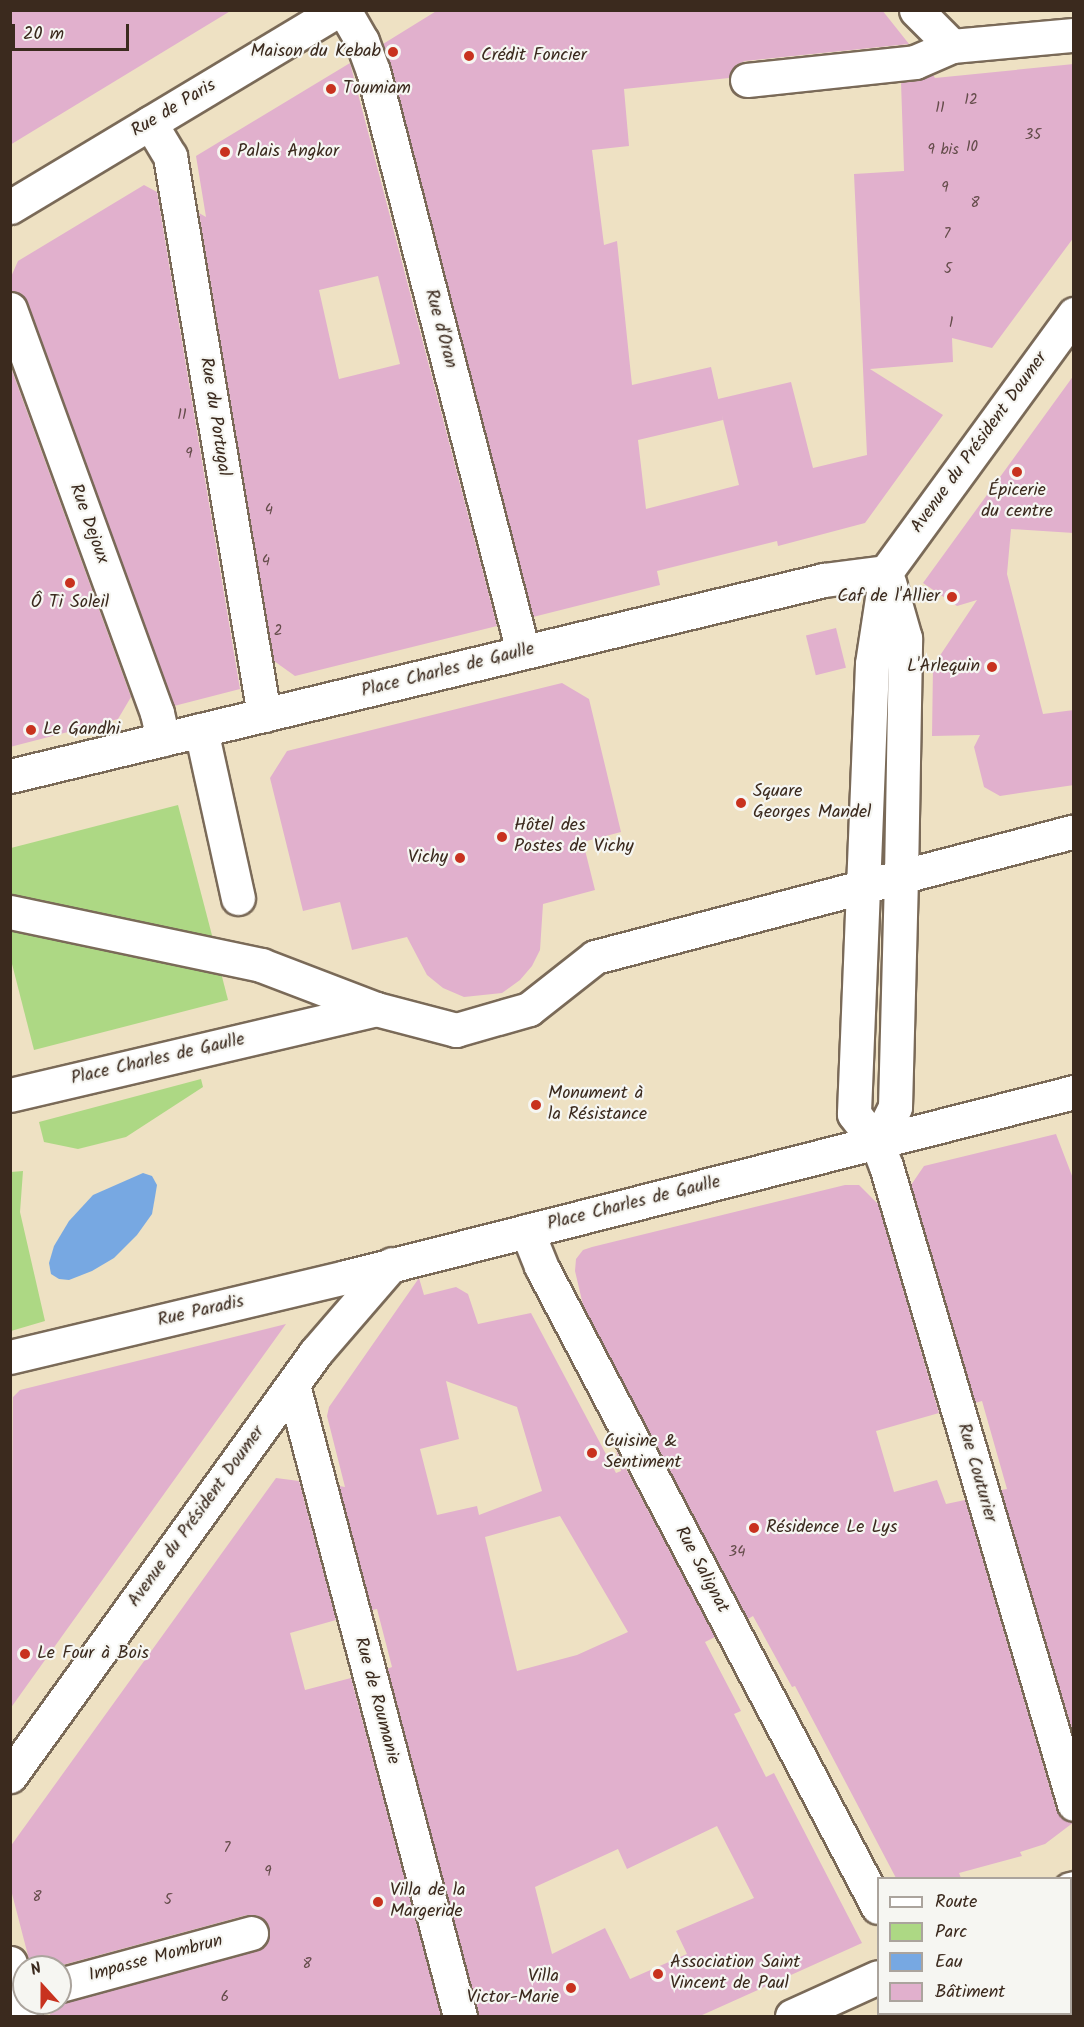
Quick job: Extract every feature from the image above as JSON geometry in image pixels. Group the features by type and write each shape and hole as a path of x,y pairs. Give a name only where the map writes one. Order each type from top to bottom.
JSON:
{"street":[{"path":"916,10 952,46"},
{"name":"Rue de Paris","path":"10,207 327,14"},
{"name":"Rue d'Oran","path":"327,14 362,41 373,71 523,652"},
{"path":"747,80 915,62 952,46 1074,35"},
{"name":"Rue du Portugal","path":"150,123 170,156 264,715"},
{"name":"Rue Dejoux","path":"10,309 157,713 163,739"},
{"name":"Avenue du Président Doumer","path":"886,572 1074,314"},
{"path":"886,572 905,638 895,1107 878,1143 854,1114 861,887 872,664 886,572"},
{"name":"Place Charles de Gaulle","path":"10,776 824,580 886,572"},
{"path":"201,730 238,898"},
{"name":"Place Charles de Gaulle","path":"10,912 261,965 376,1009 456,1030 529,1009 595,957 1074,831"},
{"name":"Place Charles de Gaulle","path":"10,1095 376,1009"},
{"name":"Place Charles de Gaulle","path":"392,1264 878,1143 1071,1098"},
{"name":"Rue Couturier","path":"878,1143 1074,1804"},
{"name":"Rue Salignat","path":"527,1231 541,1266 877,1903"},
{"name":"Avenue du Président Doumer","path":"11,1773 316,1352 392,1264"},
{"name":"Rue Paradis","path":"10,1357 392,1264"},
{"name":"Rue de Roumanie","path":"293,1384 460,2016"},
{"name":"Impasse Mombrun","path":"72,1983 251,1933"},
{"path":"792,2016 877,1978"}],"green space":[{"path":"178,805 214,943 11,908 11,848"},
{"path":"10,919 218,961 228,1000 34,1050 11,960"},
{"path":"201,1079 203,1087 126,1137 78,1149 44,1142 39,1122"},
{"path":"23,1171 20,1212 45,1321 11,1331 11,1172"}],"water":[{"path":"143,1173 152,1176 157,1185 152,1214 137,1235 114,1258 92,1271 69,1280 59,1279 51,1274 49,1263 54,1246 69,1221 93,1195"}],"building":[{"path":"10,10 232,10 10,145"},
{"path":"438,10 882,10 909,44 745,61 736,65 729,78 624,89 629,146 592,150 604,245 617,241 632,385 711,367 718,399 791,382 813,468 867,455 854,174 904,171 901,82 917,81 933,75 935,78 1074,64 1074,237 992,348 952,338 953,362 870,369 943,415 865,523 778,546 777,541 657,571 660,585 533,617 391,66 383,44","holes":["723,420 739,485 646,509 638,440"]},
{"path":"350,63 497,626 295,676 274,661 199,213 206,217 196,156","holes":["378,276 400,364 339,379 319,290"]},
{"path":"144,185 157,192 240,689 174,706 28,303 22,294 10,291 10,279 18,261"},
{"path":"10,365 131,697 118,719 10,747"},
{"path":"1074,375 1074,533 1011,529 1007,574 1043,714 1074,710 1074,785 1000,796 984,787 974,747 980,735 932,736 933,666 977,600 957,606 923,583"},
{"path":"836,628 846,668 816,675 806,635"},
{"name":"Hôtel des Postes de Vichy","path":"562,683 589,699 621,832 583,842 595,890 543,904 540,950 532,966 520,980 502,993 464,997 443,988 427,975 407,937 352,950 340,902 303,911 270,778 287,751"},
{"path":"1056,1134 1074,1181 1074,1736 1001,1490 1007,1489 982,1401 975,1403 911,1185 924,1166"},
{"path":"845,1185 859,1185 878,1204 939,1413 876,1431 894,1492 937,1480 946,1504 965,1500 1056,1809 1062,1818 1074,1822 1045,1844 1020,1852 1022,1856 959,1873 961,1877 895,1877 795,1686 792,1687 753,1616 748,1619 583,1305 575,1271 576,1259 583,1250"},
{"path":"419,1278 424,1295 456,1287 468,1294 478,1324 531,1313 616,1473 621,1471 616,1450 715,1637 705,1642 741,1711 734,1714 766,1777 774,1773 862,1943 700,2016 478,2016 387,1669 392,1667 377,1609 372,1610 339,1486 345,1487 327,1416 329,1407","holes":["446,1381 517,1407 542,1491 479,1515 477,1506 437,1515 420,1449 459,1439","560,1516 628,1632 577,1655 517,1671 485,1537","717,1826 754,1898 676,1931 687,1954 630,1979 605,1928 552,1954 535,1887 618,1849 627,1869"]},
{"path":"286,1324 10,1709 13,1397 20,1390"},
{"path":"276,1478 299,1481 336,1620 290,1633 305,1690 351,1678 441,2016 49,2016 72,2015 72,1999 256,1951 264,1947 269,1938 269,1929 265,1920 256,1915 247,1915 72,1962 72,1955 28,1955 10,1886 10,1847"}],"place":[{"name":"Maison du Kebab","path":"393,52"},
{"name":"Crédit Foncier","path":"469,56"},
{"name":"Toumiam","path":"331,89"},
{"name":"Palais Angkor","path":"225,152"},
{"name":"Épicerie du centre","path":"1017,472"},
{"name":"Ô Ti Soleil","path":"70,583"},
{"name":"Caf de l'Allier","path":"952,597"},
{"name":"L'Arlequin","path":"992,667"},
{"name":"Le Gandhi","path":"31,730"},
{"name":"Square Georges Mandel","path":"741,803"},
{"name":"Hôtel des Postes de Vichy","path":"502,837"},
{"name":"Vichy","path":"460,858"},
{"name":"Monument à la Résistance","path":"536,1105"},
{"name":"Cuisine & Sentiment","path":"592,1453"},
{"name":"Résidence Le Lys","path":"754,1528"},
{"name":"Le Four à Bois","path":"25,1654"},
{"name":"Villa de la Margeride","path":"378,1902"},
{"name":"Association Saint Vincent de Paul","path":"658,1974"},
{"name":"Villa Victor-Marie","path":"571,1988"}]}
